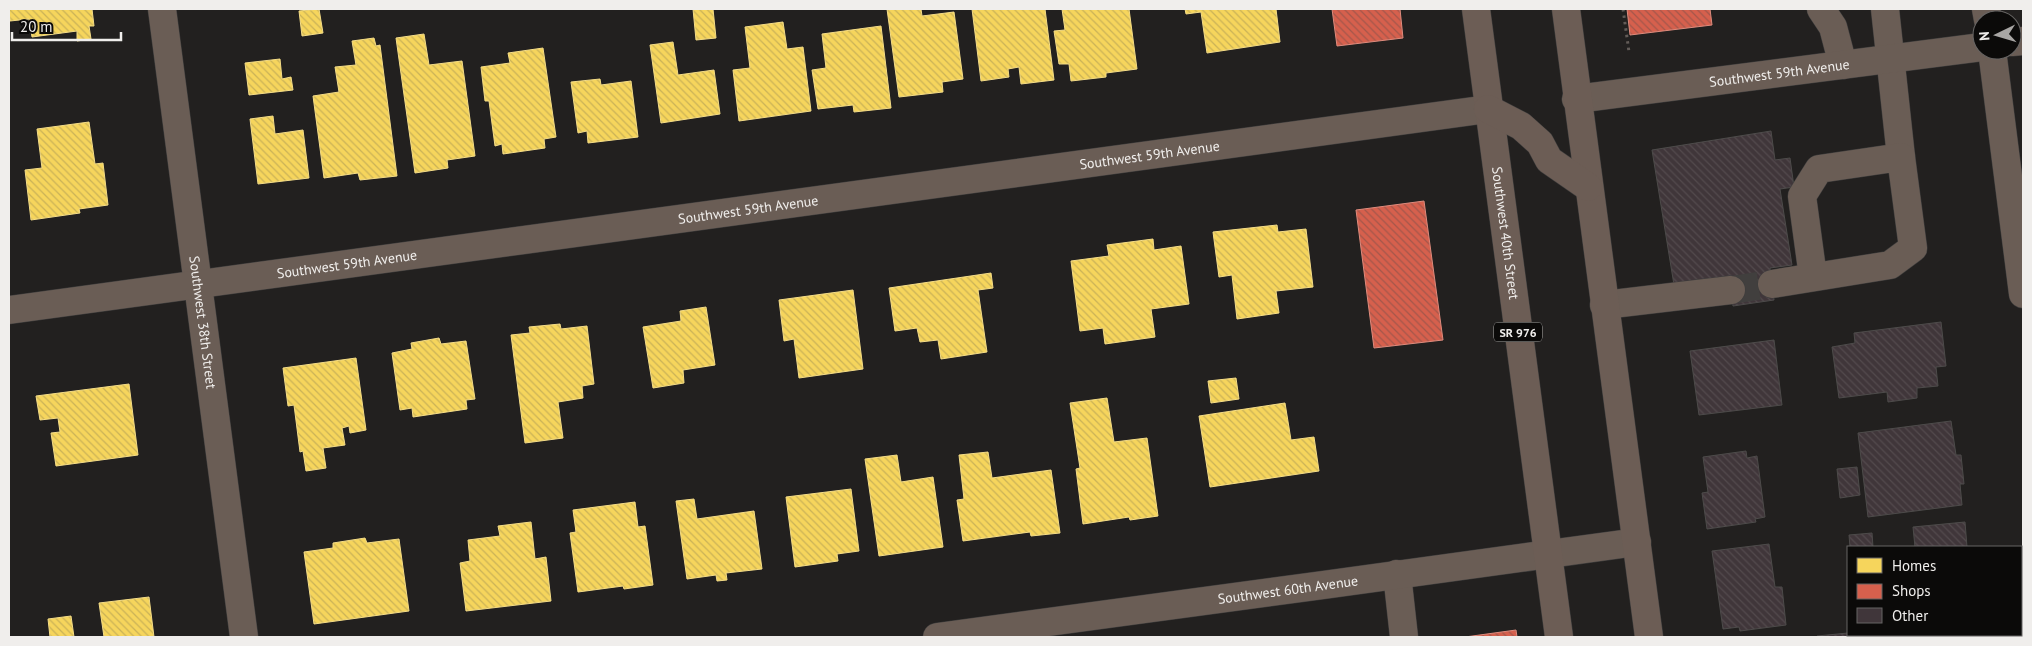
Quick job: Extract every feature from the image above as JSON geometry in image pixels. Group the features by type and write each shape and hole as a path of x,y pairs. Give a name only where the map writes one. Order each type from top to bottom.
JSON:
{"main road":[{"name":"Southwest 40th Street","path":"1476,9 1559,637"},
{"path":"1566,9 1576,99 1649,637"},
{"path":"1488,109 1521,126 1540,144 1548,160 1588,187"}],"street":[{"name":"Southwest 38th Street","path":"162,9 244,637"},
{"path":"1821,9 1833,27 1843,65"},
{"path":"1772,284 1890,265 1913,248 1885,9"},
{"name":"Southwest 59th Avenue","path":"1576,99 1972,47"},
{"path":"1993,60 2023,294"},
{"name":"Southwest 59th Avenue","path":"9,310 198,286 1488,109"},
{"path":"1813,278 1802,196 1819,169 1901,158"},
{"path":"1604,304 1730,290"},
{"name":"Southwest 60th Avenue","path":"937,637 1637,542"},
{"path":"1397,574 1404,637"}],"path":[{"path":"1623,9 1629,52"}],"building: Homes":[{"path":"9,9 92,9 94,26 89,26 91,39 77,41 77,31 32,37 29,19 10,21"},
{"path":"319,9 323,33 302,36 299,11"},
{"path":"693,9 713,9 716,38 696,40"},
{"path":"887,9 921,9 922,16 954,12 963,79 942,82 943,92 899,97"},
{"path":"972,9 1045,9 1054,80 1021,84 1019,67 1008,69 1009,77 981,81"},
{"path":"1062,9 1129,9 1137,69 1106,73 1106,77 1071,81 1069,64 1059,64 1054,31 1065,30"},
{"path":"1185,9 1276,9 1280,42 1207,53 1201,12 1186,14"},
{"path":"783,22 787,49 803,47 811,111 739,121 733,70 750,68 745,27"},
{"path":"881,26 891,108 854,112 853,105 818,109 812,70 826,68 822,34"},
{"path":"424,34 429,65 462,61 475,156 447,160 448,168 415,173 396,38"},
{"path":"374,38 376,46 380,45 397,176 360,180 358,173 324,178 313,96 339,92 335,67 356,65 352,41"},
{"path":"673,42 678,75 714,70 720,114 661,123 650,45"},
{"path":"543,48 556,137 544,139 545,148 503,154 502,144 495,146 489,101 485,101 481,67 510,63 508,53"},
{"path":"280,59 282,79 291,77 293,90 249,95 245,63"},
{"path":"600,79 601,85 631,81 638,137 588,143 587,131 578,133 571,82"},
{"path":"273,116 275,134 303,130 309,178 258,184 250,119"},
{"path":"89,122 95,164 103,163 108,205 79,209 80,213 31,220 25,170 42,168 37,129"},
{"path":"1277,225 1278,232 1306,229 1313,287 1276,291 1279,313 1237,319 1232,275 1219,277 1213,232"},
{"path":"1153,239 1154,250 1181,246 1189,304 1151,309 1155,337 1105,344 1103,328 1080,331 1071,261 1109,256 1107,245"},
{"path":"991,273 993,288 978,290 987,352 941,359 938,340 920,342 917,328 895,331 889,288"},
{"path":"853,290 863,369 799,378 794,339 784,341 779,300"},
{"path":"706,307 715,365 683,370 684,383 653,388 643,327 681,321 680,311"},
{"path":"560,324 561,329 587,326 594,384 582,386 583,398 558,402 563,438 525,443 511,335 530,333 529,327"},
{"path":"439,338 441,344 466,341 475,399 466,400 467,409 413,417 412,408 400,410 392,353 412,349 411,343"},
{"path":"356,358 366,430 350,433 349,426 342,428 345,445 323,448 326,468 306,471 303,451 300,452 294,405 288,406 283,368"},
{"path":"1236,378 1239,399 1211,403 1208,381"},
{"path":"129,384 138,455 56,466 51,433 60,432 58,418 40,420 36,396"},
{"path":"1107,398 1114,442 1147,438 1158,516 1130,520 1129,517 1083,524 1076,469 1080,468 1070,403"},
{"path":"1285,403 1291,440 1314,437 1319,471 1210,487 1199,416"},
{"path":"988,452 992,478 1051,470 1060,533 1031,536 1030,532 963,541 957,500 964,499 959,455"},
{"path":"897,455 901,482 933,477 943,547 879,556 865,459"},
{"path":"851,489 859,551 837,554 838,561 795,567 786,497"},
{"path":"694,499 697,519 754,511 762,569 726,573 727,580 717,581 716,575 687,579 676,501"},
{"path":"635,502 638,527 645,526 653,585 624,589 623,586 578,592 570,533 576,532 573,510"},
{"path":"531,522 535,559 546,557 551,601 466,611 460,563 470,561 468,540 500,536 498,526"},
{"path":"365,538 367,543 399,539 409,611 314,624 304,552 333,548 333,543"},
{"path":"149,597 154,637 104,637 99,603"},
{"path":"71,616 74,637 50,637 48,619"}],"building: Shops":[{"path":"1332,9 1400,9 1403,38 1337,46"},
{"path":"1627,9 1710,9 1712,25 1630,35"},
{"path":"1424,201 1443,340 1374,348 1356,210"},
{"path":"1516,630 1517,637 1465,637"}],"building: Other":[{"path":"1771,131 1775,160 1790,158 1794,187 1780,189 1792,265 1770,268 1774,300 1733,306 1729,276 1674,285 1652,150"},
{"path":"1941,322 1946,366 1936,367 1938,386 1917,388 1917,398 1888,402 1887,392 1839,398 1832,347 1855,343 1854,333"},
{"path":"1774,340 1782,405 1699,415 1690,351"},
{"path":"1951,421 1956,455 1961,455 1964,484 1960,484 1962,505 1868,517 1858,433"},
{"path":"1746,451 1747,458 1757,456 1765,517 1755,519 1756,522 1707,529 1702,493 1708,492 1703,457"},
{"path":"1857,467 1860,495 1840,498 1837,469"},
{"path":"1965,522 1967,546 1915,546 1913,527"},
{"path":"1872,533 1873,546 1850,546 1849,535"},
{"path":"1769,544 1775,587 1782,587 1786,625 1740,631 1739,627 1723,629 1712,551"},
{"path":"1847,633 1847,636 1851,637 1817,637"},
{"path":"1925,636 1977,636 1977,637"}],"tunnel":[{"path":"1731,290 1772,284"}]}
